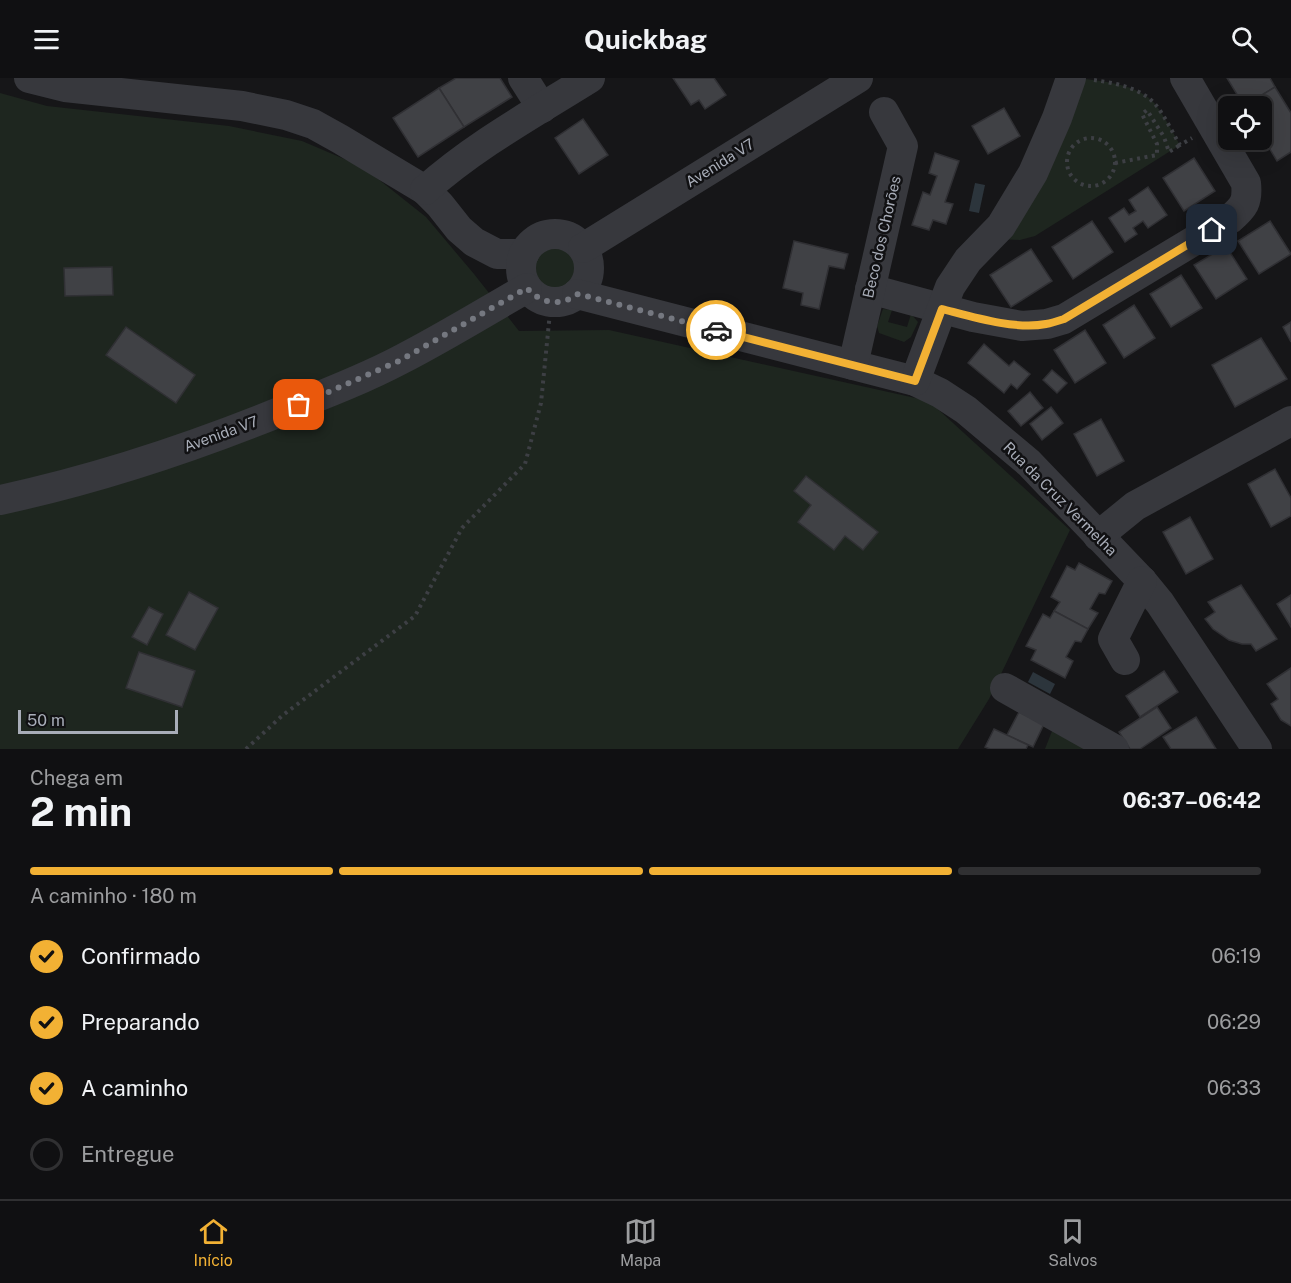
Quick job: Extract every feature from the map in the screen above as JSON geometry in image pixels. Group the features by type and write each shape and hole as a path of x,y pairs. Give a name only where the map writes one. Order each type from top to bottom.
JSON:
{"street":[{"path":"29,78 65,87 242,106 286,115 313,124 424,190 440,205 459,229 474,242 497,254 524,254"},
{"path":"523,78 542,108"},
{"path":"424,190 446,171 590,78"},
{"name":"Avenida V7","path":"583,249 858,78"},
{"path":"870,289 973,317 1022,326 1047,324 1064,319 1230,219 1243,207 1247,195 1246,183 1185,78"},
{"path":"915,381 950,287 968,260 1001,226 1033,173 1057,118 1070,79"},
{"name":"Beco dos Chorões","path":"853,365 903,146 884,112"},
{"path":"552,234 566,236 573,239 583,249 589,262 586,283 552,295 521,275 521,261 524,254 532,242 538,238 552,234"},
{"name":"Avenida V7","path":"0,500 90,478 238,429 552,295"},
{"name":"Rua da Cruz Vermelha","path":"552,295 915,381 966,410 1029,463 1142,581 1160,603 1257,749"},
{"path":"1098,536 1135,506 1291,421"},
{"path":"1125,660 1113,639 1142,581"},
{"path":"1005,688 1114,749"}],"path":[{"path":"1070,79 1114,82 1143,94 1155,104 1180,144"},
{"path":"1115,163 1157,155 1157,144 1142,114 1147,110 1164,137 1169,152 1213,126"},
{"path":"1096,138 1109,146 1115,163 1112,176 1106,182 1090,186 1075,181 1067,167 1067,159 1074,144 1080,140 1096,138"},
{"path":"246,749 283,715 415,616 462,528 525,464 541,403 552,295"}],"shaded area":[{"path":"1085,79 1141,92 1155,104 1180,145 1035,236 1020,240 1000,239"},
{"path":"0,93 47,106 229,126 302,141 363,167 426,217 519,331 609,330 929,401 1070,530 989,699 958,749 0,749"},
{"path":"975,183 985,185 979,213 969,211"},
{"path":"555,242 565,244 573,250 579,258 581,268 579,278 573,286 565,292 555,294 545,292 537,286 531,278 529,268 531,258 537,250 545,244"},
{"path":"883,309 892,310 888,322 907,327 911,314 918,322 911,337 904,342 879,333 877,326"},
{"path":"1033,672 1055,684 1050,694 1028,682"},
{"path":"1052,731 1086,749 1045,749"}],"building":[{"path":"456,78 500,78 512,97 464,127 439,88"},
{"path":"673,78 714,78 726,95 705,109 699,100 691,105"},
{"path":"1227,78 1270,78 1275,87 1260,96 1238,96"},
{"path":"1275,87 1291,113 1291,152 1277,161 1270,150 1272,96 1260,96"},
{"path":"439,88 464,127 418,157 393,118"},
{"path":"1004,108 1020,136 988,154 972,126"},
{"path":"583,119 608,155 579,174 555,138"},
{"path":"935,153 959,161 945,202 953,204 946,224 933,220 929,230 912,225 923,192 930,195 937,176 929,173"},
{"path":"1194,158 1215,191 1184,211 1163,178"},
{"path":"1148,187 1167,215 1148,228 1143,221 1133,228 1137,234 1125,242 1109,218 1124,208 1129,215 1136,211 1129,200"},
{"path":"1092,221 1113,252 1073,279 1052,247"},
{"path":"1270,221 1291,254 1259,274 1238,241"},
{"path":"794,241 848,254 844,269 829,266 819,309 801,305 803,293 783,288"},
{"path":"1226,246 1247,279 1216,299 1194,265"},
{"path":"1031,249 1052,281 1011,307 990,275"},
{"path":"112,267 113,295 65,296 64,268"},
{"path":"1181,275 1202,308 1171,327 1150,294"},
{"path":"1134,305 1155,338 1124,358 1103,325"},
{"path":"1291,322 1291,342 1283,327"},
{"path":"126,327 195,375 176,403 106,355"},
{"path":"1085,330 1106,363 1075,383 1054,350"},
{"path":"1261,338 1287,379 1235,407 1212,365"},
{"path":"984,344 1009,366 1014,361 1030,374 1017,389 1011,384 1004,393 968,363"},
{"path":"1052,370 1067,383 1057,393 1043,380"},
{"path":"1030,392 1043,408 1021,426 1008,411"},
{"path":"1051,407 1063,423 1042,440 1030,424"},
{"path":"1101,419 1124,461 1097,476 1074,434"},
{"path":"1275,469 1291,498 1291,516 1271,527 1248,484"},
{"path":"806,476 878,532 863,550 845,536 834,550 798,522 811,505 794,491"},
{"path":"1190,517 1213,559 1186,574 1163,532"},
{"path":"1079,563 1112,581 1105,594 1099,593 1090,609 1098,613 1088,629 1054,611 1060,602 1051,597 1067,566 1075,570"},
{"path":"1241,585 1277,639 1256,651 1251,644 1229,640 1213,629 1205,619 1215,612 1208,602"},
{"path":"189,592 218,608 195,650 166,635"},
{"path":"1291,595 1291,627 1277,604"},
{"path":"149,607 163,614 147,645 132,637"},
{"path":"1054,611 1088,629 1081,642 1075,641 1066,657 1073,661 1065,678 1031,660 1036,650 1026,646 1043,614 1050,618"},
{"path":"139,652 195,671 182,707 126,688"},
{"path":"1291,668 1291,726 1281,720 1271,704 1278,699 1267,684"},
{"path":"1164,671 1178,692 1140,717 1126,696"},
{"path":"1157,707 1171,728 1140,749 1130,749 1119,732"},
{"path":"1019,712 1044,724 1033,747 1007,735"},
{"path":"1196,717 1216,749 1171,749 1163,737"},
{"path":"994,729 1028,745 1026,749 985,747"}],"way so far":[{"path":"299,405 399,361 527,288 537,298 544,301 565,301 578,294 716,330"}],"route":[{"path":"716,330 915,381 942,309 1022,326 1047,324 1064,319 1212,230"}]}
